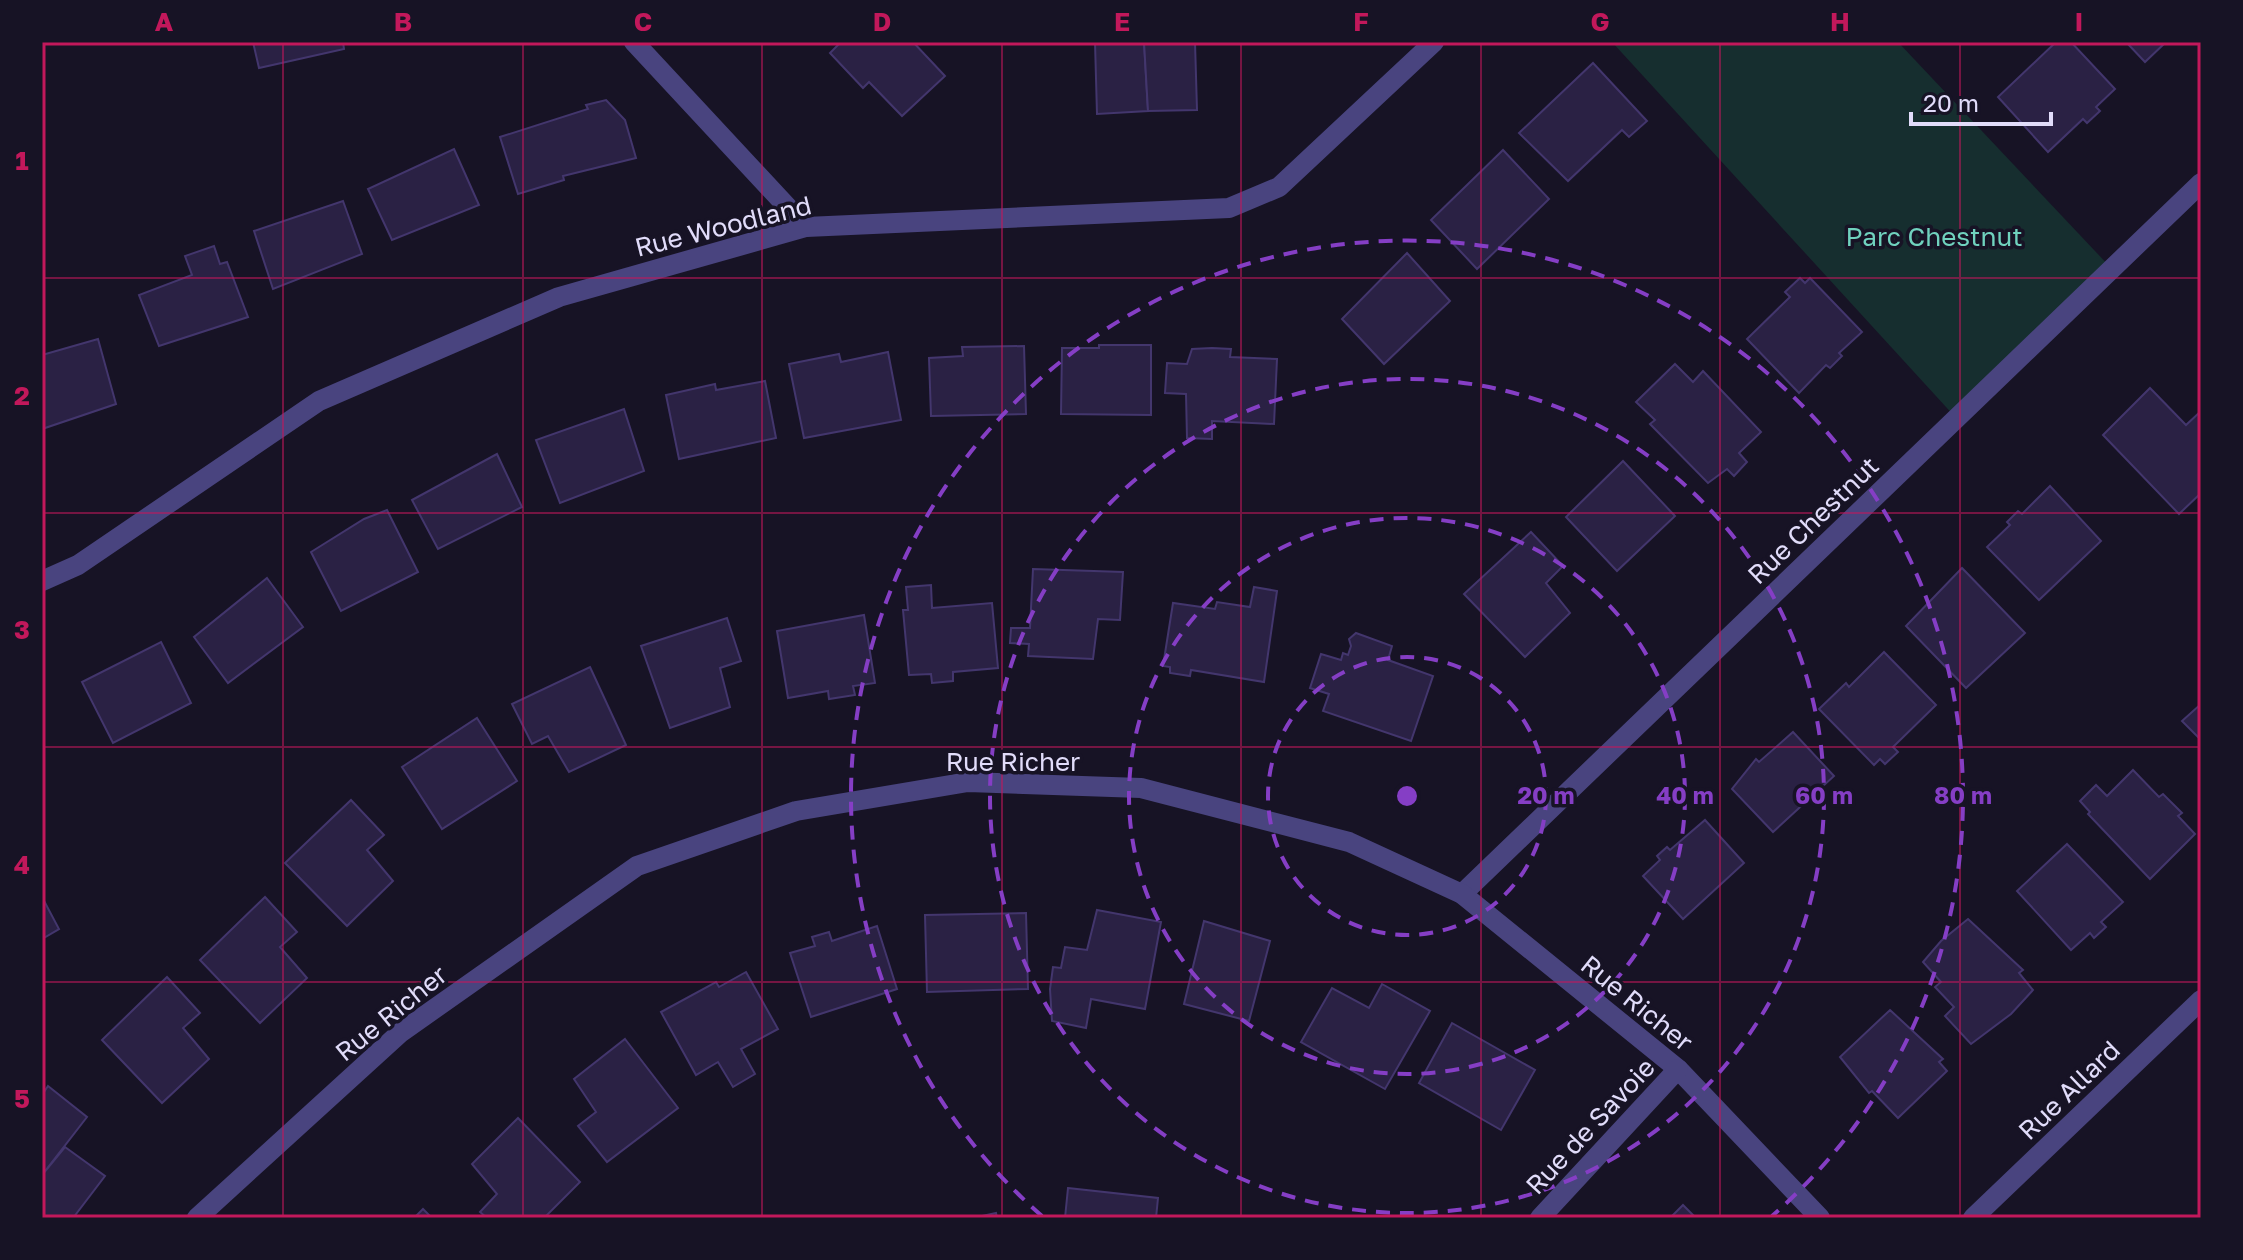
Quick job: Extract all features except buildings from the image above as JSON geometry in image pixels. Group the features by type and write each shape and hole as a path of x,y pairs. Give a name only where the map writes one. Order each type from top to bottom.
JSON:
{"street":[{"path":"634,42 806,227"},
{"name":"Rue Woodland","path":"42,581 78,565 319,401 559,297 806,227 1229,208 1279,187 1434,42"},
{"name":"Rue Chestnut","path":"1462,894 2201,183"},
{"name":"Rue Richer","path":"197,1218 400,1033 637,866 796,811 968,782 1141,788 1349,842 1462,894 1678,1069 1820,1218"},
{"name":"Rue Allard","path":"1973,1218 2201,1000"},
{"name":"Rue de Savoie","path":"1540,1218 1678,1069"}],"green space":[{"name":"Parc Chestnut","path":"1612,42 1898,42 2112,269 1957,419"}]}
